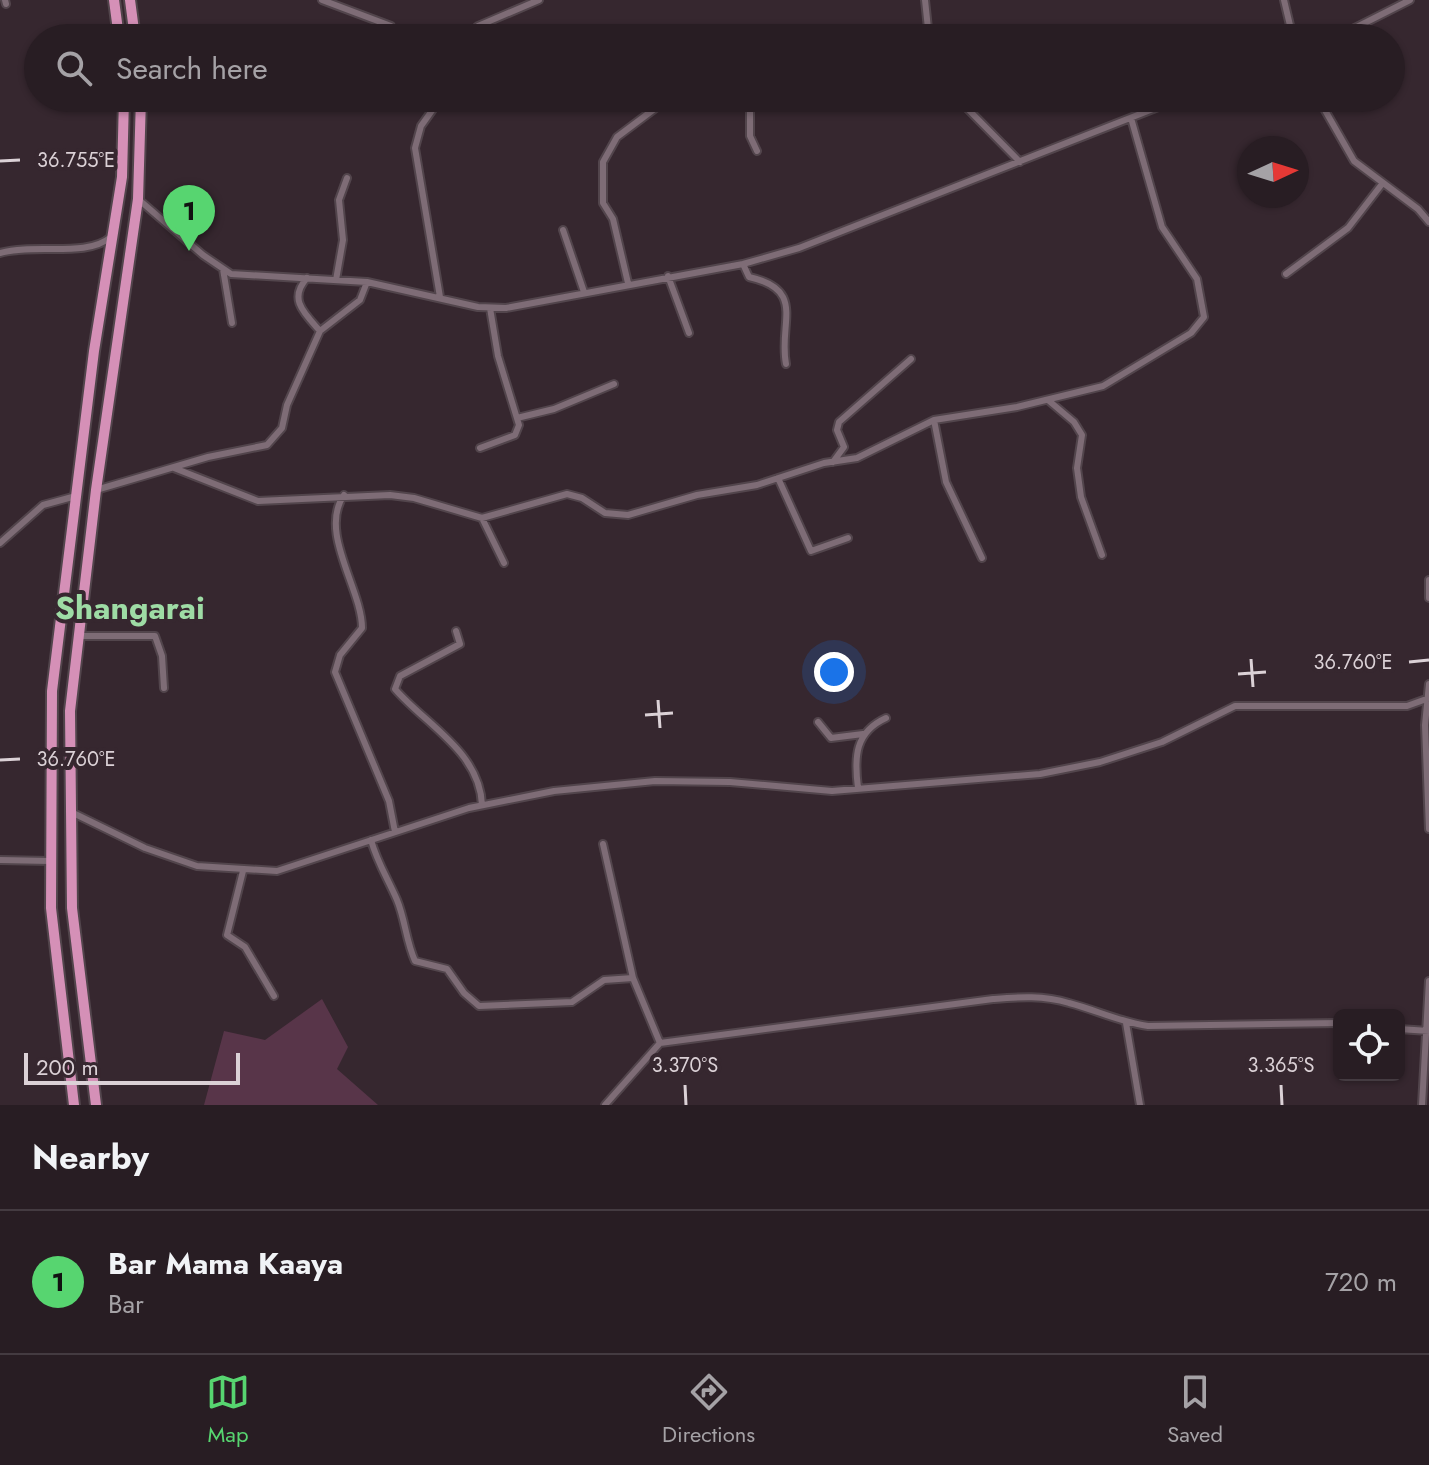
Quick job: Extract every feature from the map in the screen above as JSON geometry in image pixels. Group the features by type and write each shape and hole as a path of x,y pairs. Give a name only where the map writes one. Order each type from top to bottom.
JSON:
{"highway":[{"path":"114,0 117,24"},
{"path":"130,0 133,24"},
{"path":"74,1105 51,908 52,691 94,351 122,177 124,112"},
{"path":"96,1105 72,908 70,711 96,490 138,199 141,112"},
{"path":"103,303 124,307"},
{"path":"94,351 116,355"}],"street":[{"path":"322,0 386,24"},
{"path":"483,24 539,0"},
{"path":"925,0 928,24"},
{"path":"1284,0 1290,24"},
{"path":"1363,24 1410,0"},
{"path":"431,112 421,126 415,148 440,297"},
{"path":"628,283 613,219 603,203 603,162 617,137 650,112"},
{"path":"750,112 750,136 757,151"},
{"path":"971,112 1020,162"},
{"path":"138,199 223,269 244,277 367,282 490,308 743,264 799,248 1146,112"},
{"path":"1326,112 1350,157 1418,209 1429,222"},
{"path":"174,468 253,501 344,495 403,496 482,518 567,494 582,498 605,513 628,515 697,495 865,456 934,420 1048,400 1111,383 1151,354 1191,333 1204,317 1197,279 1162,227 1131,118"},
{"path":"336,280 343,240 339,198 347,178"},
{"path":"1286,274 1348,228 1382,184"},
{"path":"563,230 584,292"},
{"path":"0,253 41,246 92,248 114,235"},
{"path":"743,264 749,277 775,285 784,296 787,324 782,342 786,364"},
{"path":"223,269 232,323"},
{"path":"668,276 689,333"},
{"path":"307,278 298,290 298,304 320,331"},
{"path":"96,490 263,447 270,442 282,428 287,405 320,331 360,300 367,282"},
{"path":"480,448 515,435 519,425 498,356 490,308"},
{"path":"833,462 844,447 837,430 839,422 911,359"},
{"path":"517,418 554,409 614,384"},
{"path":"1048,400 1074,422 1082,435 1077,468 1081,497 1102,555"},
{"path":"934,420 946,482 982,558"},
{"path":"778,478 811,551 848,538"},
{"path":"344,495 337,513 341,555 362,616 362,628 340,655 335,672 389,801 395,832"},
{"path":"0,543 36,508 76,496"},
{"path":"482,518 504,563"},
{"path":"1429,580 1429,598"},
{"path":"456,631 460,644 405,673 394,685 473,770 482,805"},
{"path":"77,636 154,635 162,656 164,688"},
{"path":"1429,684 1429,829"},
{"path":"69,811 176,859 206,868 243,871 296,867 482,805 554,791 655,781 741,783 817,791 1040,774 1082,766 1162,742 1235,706 1407,706 1428,699"},
{"path":"818,722 828,737 863,734 886,718"},
{"path":"858,788 856,758 863,734"},
{"path":"371,840 380,870 398,902 405,938 415,961 447,969 464,993 479,1006 572,1002 604,980 633,978"},
{"path":"603,844 633,978 660,1043"},
{"path":"0,860 50,861"},
{"path":"243,871 227,935 245,947 274,996"},
{"path":"1422,1105 1429,981"},
{"path":"605,1105 660,1043 1020,997 1066,1002 1126,1023 1174,1026 1333,1023"},
{"path":"1126,1023 1140,1105"},
{"path":"1405,1029 1427,1030"}],"shaded area":[{"path":"322,999 348,1047 337,1069 378,1105 204,1105 224,1031 265,1040"}],"place":[{"name":"Bar Mama Kaaya","path":"189,251"}],"district":[{"name":"Shangarai","path":"130,608"}]}
